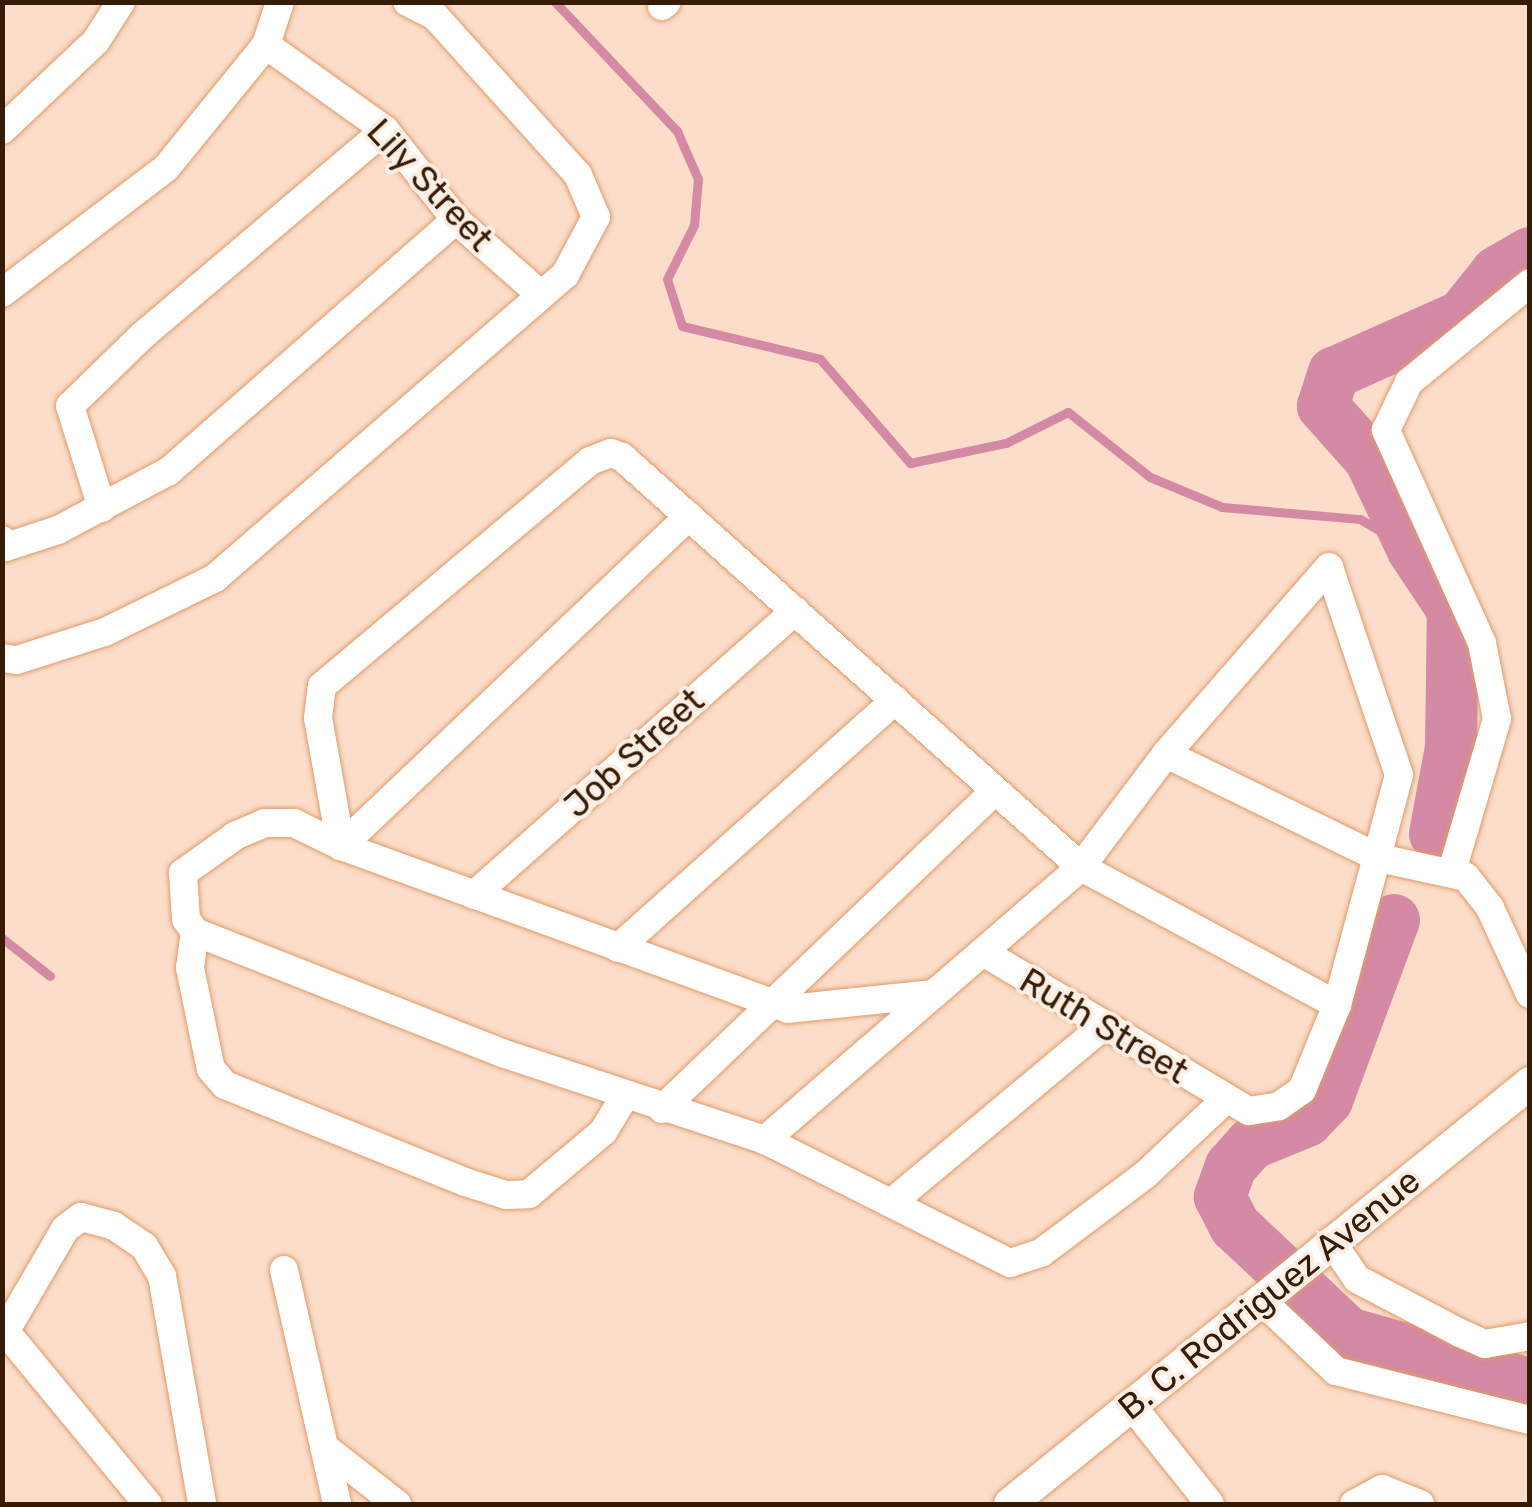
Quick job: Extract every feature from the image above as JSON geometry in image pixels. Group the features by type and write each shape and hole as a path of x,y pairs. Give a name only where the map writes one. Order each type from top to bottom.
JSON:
{"street":[{"path":"2,130 96,41 120,2"},
{"path":"2,292 166,168 266,45 280,2"},
{"path":"2,658 17,660 105,632 216,578 564,275 596,217 578,175 436,16 406,2"},
{"name":"Lily Street","path":"266,45 386,130 456,220 542,295"},
{"path":"102,508 70,406 143,334 386,130"},
{"path":"4,546 102,508 168,471 456,220"},
{"path":"1452,871 1497,720 1482,643 1386,430 1409,382 1530,282"},
{"path":"341,846 316,699 334,671 602,455 622,457 1081,868 1337,1005"},
{"path":"341,846 689,516"},
{"path":"195,932 624,1096 765,1140 1020,1263 1145,1174 1225,1100 1249,1111 1290,1100 1302,1090 1337,1005 1400,775 1330,566 1166,754 1081,868 765,1140"},
{"name":"Job Street","path":"474,895 795,610"},
{"path":"618,948 895,700"},
{"path":"1166,754 1379,858 1452,871 1478,889 1530,994"},
{"path":"662,1109 766,1002 995,790"},
{"path":"624,1096 603,1132 529,1194 506,1195 464,1182 224,1085 211,1068 190,968 195,932 180,893 183,873 234,836 265,823 294,823 341,846 766,1002 814,1009 934,994"},
{"name":"Ruth Street","path":"983,952 1225,1100"},
{"path":"892,1203 1102,1027"},
{"name":"B. C. Rodriguez Avenue","path":"1010,1504 1530,1083"},
{"path":"148,1504 4,1334 65,1229 81,1217 114,1226 144,1246 162,1276 202,1504"},
{"path":"1328,1243 1357,1278 1460,1333 1485,1344 1530,1336"},
{"path":"284,1270 336,1504"},
{"path":"1264,1296 1336,1371 1530,1420"},
{"path":"1132,1406 1210,1504"},
{"path":"324,1446 397,1504"},
{"path":"1354,1504 1382,1488 1420,1504"}],"waterway":[{"path":"555,2 677,131 698,179 694,225 667,279 682,326 820,359 910,463 1006,443 1068,412 1150,477 1222,507 1360,519 1413,550"},
{"path":"1435,834 1451,748 1453,610 1413,550 1370,459 1323,406 1334,373 1462,316 1497,272 1530,253"},
{"path":"1394,920 1327,1100 1307,1121 1251,1144 1231,1166 1220,1197 1235,1226 1348,1333 1530,1384"},
{"path":"2,938 50,976"}]}
